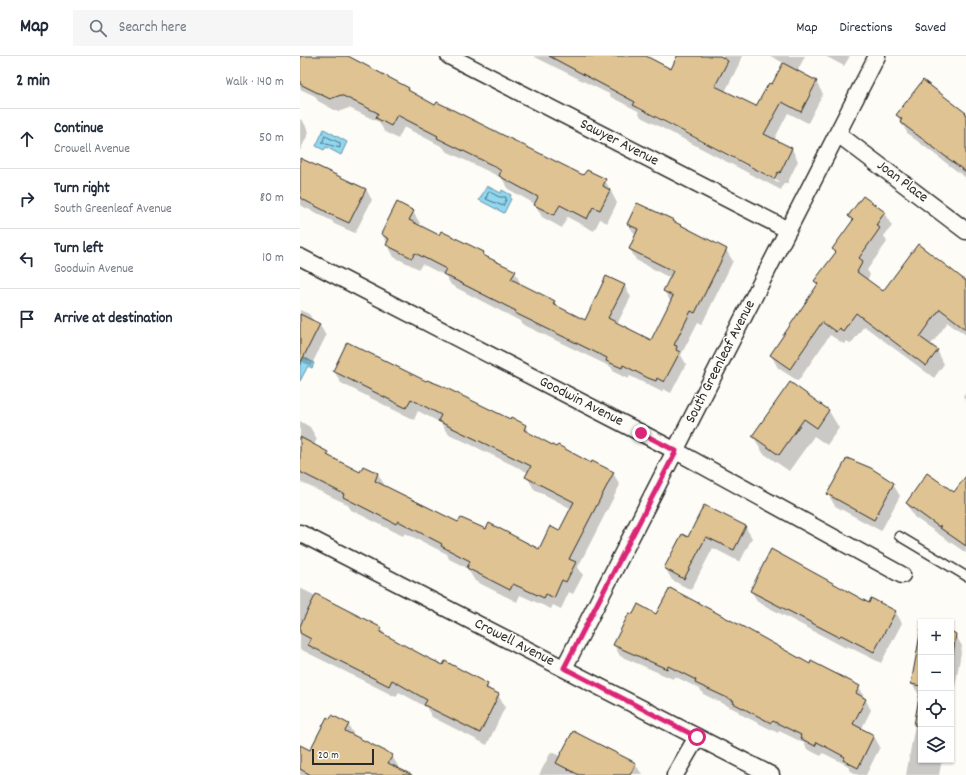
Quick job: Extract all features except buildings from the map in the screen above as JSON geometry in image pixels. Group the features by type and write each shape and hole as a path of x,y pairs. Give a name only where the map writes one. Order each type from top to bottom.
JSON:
{"street":[{"name":"Sawyer Avenue","path":"449,56 788,230"},
{"name":"South Greenleaf Avenue","path":"564,668 877,56"},
{"name":"Joan Place","path":"838,134 966,231"},
{"name":"Goodwin Avenue","path":"300,257 676,451 902,575"},
{"name":"Crowell Avenue","path":"300,533 771,775"},
{"path":"676,775 697,737"}],"lane":[{"path":"899,536 966,576"}],"water":[{"path":"324,129 347,142 341,155 326,147 324,150 316,146"},
{"path":"487,186 501,193 502,190 511,195 511,199 504,213 479,200"},
{"path":"300,355 314,363 312,368 308,366 300,381"}],"route":[{"path":"641,433 676,451 564,668 697,737"}]}
